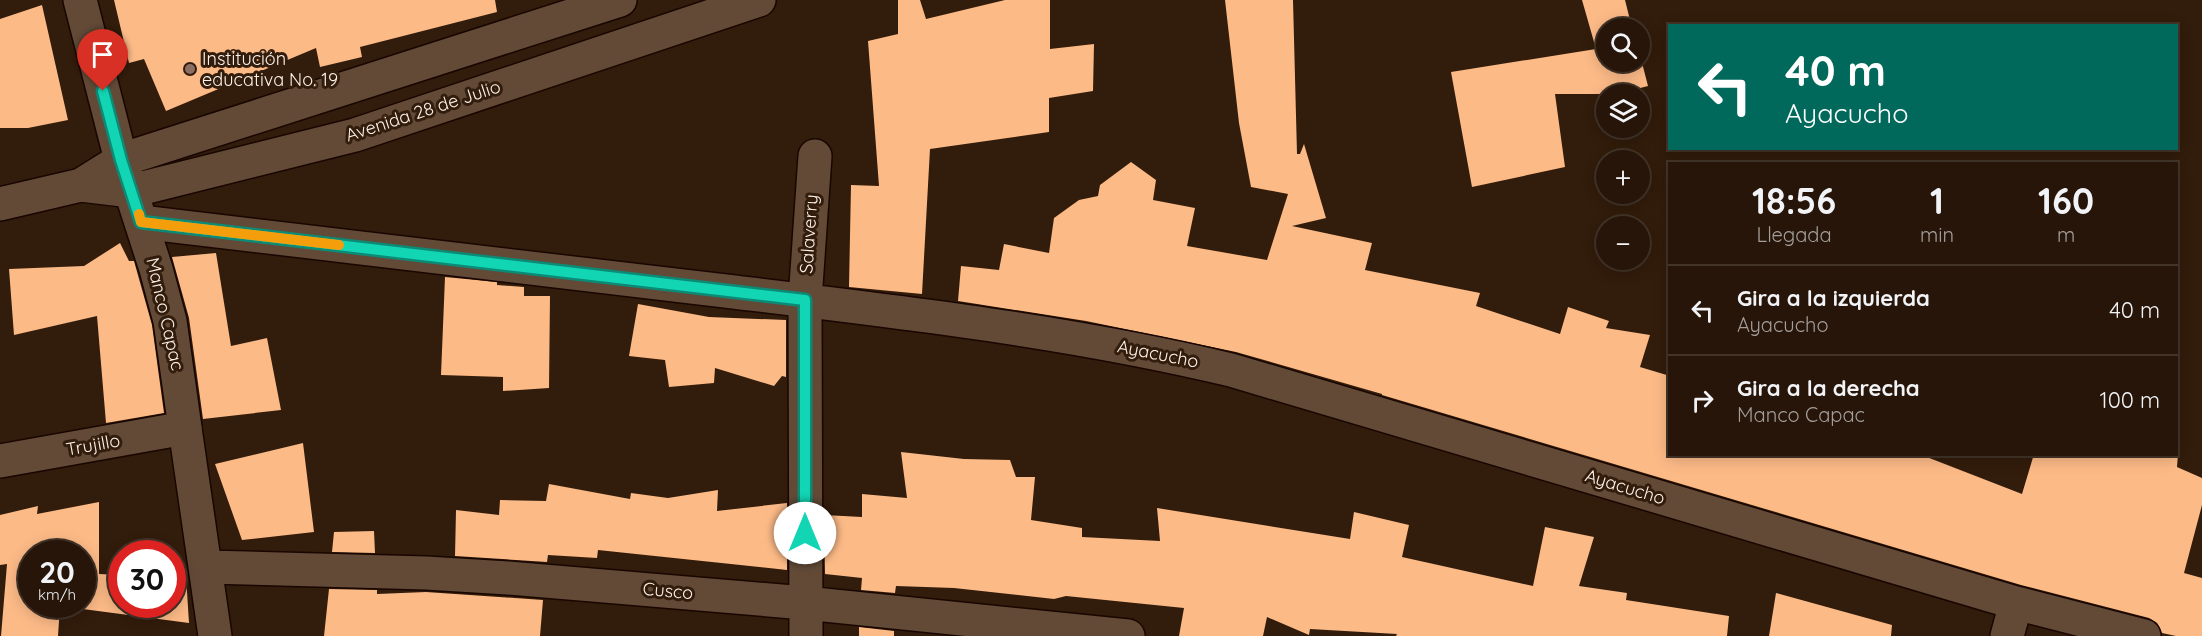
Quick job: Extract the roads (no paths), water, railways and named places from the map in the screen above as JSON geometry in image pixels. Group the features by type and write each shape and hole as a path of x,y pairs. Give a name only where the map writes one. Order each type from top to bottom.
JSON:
{"street":[{"name":"Manco Capac","path":"80,0 121,160 170,321 207,567 215,636"},
{"name":"Avenida 28 de Julio","path":"81,185 121,160 620,0"},
{"name":"Avenida 28 de Julio","path":"4,200 81,185 131,191 355,135 759,0"},
{"name":"Salaverry","path":"806,636 805,300 814,156"},
{"name":"Ayacucho","path":"141,222 805,300 1129,348 1231,370 2016,603 2144,636"},
{"name":"Trujillo","path":"0,461 185,428"},
{"name":"Cusco","path":"207,567 498,577 805,603 1128,636"},
{"path":"2007,636 2016,603"}],"place":[{"name":"Institución educativa No. 19","path":"190,69"}]}
